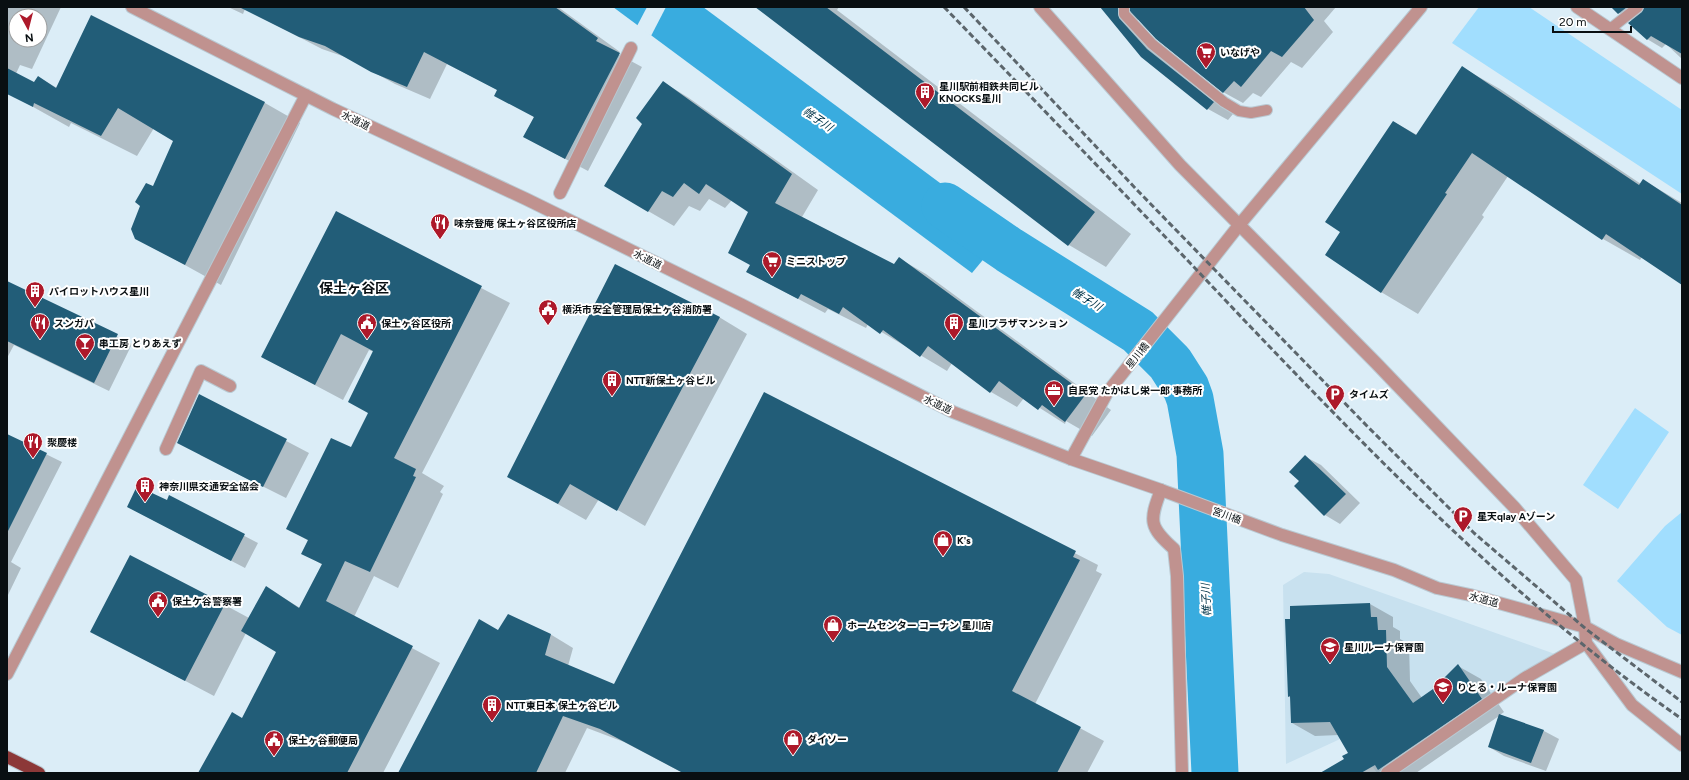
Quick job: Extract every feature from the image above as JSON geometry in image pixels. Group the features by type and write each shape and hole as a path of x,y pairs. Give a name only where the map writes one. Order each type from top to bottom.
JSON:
{"highway":[{"path":"7,757 40,773"}],"street":[{"name":"水道道","path":"132,7 306,96 728,298 934,403 1071,460 1166,492"},
{"path":"1040,7 1180,165 1240,224 1514,507 1576,580 1585,627 1586,643 1632,705 1682,745"},
{"name":"星川橋","path":"1071,460 1106,393 1168,317 1240,224 1421,7"},
{"path":"1577,7 1682,78"},
{"path":"560,193 631,48"},
{"path":"7,674 306,96"},
{"path":"166,449 201,371 230,386"},
{"path":"1166,492 1152,520 1158,535 1174,549 1182,773"},
{"name":"宮川橋","path":"1166,492 1282,535"},
{"name":"水道道","path":"1282,535 1394,570 1437,588 1470,595 1585,627 1616,644 1682,672"},
{"path":"1387,773 1525,678 1586,643"}],"lane":[{"path":"1124,7 1124,14 1152,44 1224,102 1239,111 1251,113 1266,110"},
{"path":"1610,29 1638,7"}],"shaded area":[{"path":"1479,7 1529,7 1682,110 1682,194 1452,43"},
{"path":"1635,408 1669,432 1618,509 1583,485"},
{"path":"1682,512 1682,635 1667,627 1617,581 1665,526"},
{"path":"1304,572 1329,574 1555,654 1377,773 1351,734 1286,764 1283,585"}],"water":[{"path":"613,7 703,7 1006,232 972,273"}],"pier":[{"path":"647,7 666,7 651,36 637,26"}],"building":[{"path":"239,7 555,7 598,38 596,41 620,53 565,159 523,137 534,117 494,96 497,90 424,52 407,87 371,72 325,46 299,37"},
{"name":"星川駅前相鉄共同ビル KNOCKS星川","path":"755,7 826,7 1095,212 1068,246"},
{"path":"1100,7 1118,7 1119,18 1147,49 1214,102 1207,110 1141,57"},
{"name":"いなげや","path":"1130,7 1304,7 1314,20 1282,57 1271,51 1241,87 1234,81 1223,93 1156,39 1130,11"},
{"path":"1611,7 1627,7 1618,14"},
{"path":"1644,7 1682,7 1682,54 1651,36 1647,40 1628,23 1642,12"},
{"path":"91,15 265,102 185,265 135,239 131,229 140,206 135,202 146,183 153,186 173,141 118,108 101,136 34,103 33,107 7,94 7,68 34,82 38,76 56,88"},
{"path":"1462,66 1639,185 1643,179 1682,205 1682,285 1606,234 1602,240 1472,153 1445,193 1447,194 1381,293 1325,255 1340,232 1325,222 1393,121 1416,135"},
{"path":"663,81 792,174 775,203 894,264 899,257 1086,394 1065,422 1042,405 1038,410 999,381 990,393 928,346 920,357 883,330 880,334 843,307 839,314 801,294 798,299 746,272 750,265 728,253 748,212 706,184 699,194 684,183 673,197 662,191 648,212 604,186 642,124 636,118"},
{"path":"336,211 482,286 394,458 416,469 413,476 416,477 370,572 345,561 326,601 413,646 347,773 198,773 232,712 242,718 276,652 241,631 266,586 299,608 322,564 301,554 308,540 286,529 331,438 351,447 368,413 348,402 373,351 341,334 315,385 261,357"},
{"name":"NTT新保土ヶ谷ビル","path":"615,264 720,317 617,511 570,484 558,504 507,477"},
{"name":"パイロットハウス星川","path":"7,281 118,334 94,383 7,341"},
{"name":"ホームセンター コーナン 星川店","path":"764,392 1076,551 1073,557 1080,560 1012,691 1081,727 1057,773 683,773 600,729 563,716 536,773 398,773 479,619 498,630 508,614 551,634 545,655 614,684"},
{"path":"199,394 287,439 263,487 177,443"},
{"path":"7,434 47,453 7,533"},
{"path":"1305,455 1346,494 1324,516 1294,486 1299,481 1289,472"},
{"path":"137,486 167,500 169,495 245,534 231,561 127,507"},
{"name":"保土ケ谷警察署","path":"130,555 225,604 185,681 90,632"},
{"path":"1370,603 1371,617 1377,617 1378,630 1386,630 1387,667 1413,703 1433,689 1458,664 1482,699 1378,770 1375,765 1361,773 1320,773 1344,759 1342,756 1348,753 1330,722 1291,723 1290,696 1288,697 1285,619 1290,619 1290,606"},
{"path":"1499,714 1544,730 1531,763 1488,747"}],"waterway":[{"name":"帷子川","path":"945,206 1009,250 1138,331 1170,363 1186,388 1190,399 1200,454 1215,773"}],"railway":[{"path":"944,7 1296,374 1453,531 1564,629 1622,675 1682,719"},
{"path":"964,7 1138,191 1369,428 1474,533 1586,629 1682,702"}],"place":[{"name":"いなげや","path":"1206,69"},
{"name":"星川駅前相鉄共同ビル KNOCKS星川","path":"925,109"},
{"name":"味奈登庵 保土ヶ谷区役所店","path":"440,240"},
{"name":"ミニストップ","path":"772,278"},
{"name":"パイロットハウス星川","path":"35,308"},
{"name":"横浜市安全管理局保土ヶ谷消防署","path":"548,326"},
{"name":"スンガバ","path":"40,340"},
{"name":"保土ヶ谷区役所","path":"367,340"},
{"name":"星川プラザマンション","path":"954,340"},
{"name":"串工房 とりあえず","path":"85,360"},
{"name":"NTT新保土ヶ谷ビル","path":"612,397"},
{"name":"自民党 たかはし栄一郎 事務所","path":"1054,407"},
{"name":"タイムズ","path":"1335,411"},
{"name":"聚慶楼","path":"33,459"},
{"name":"神奈川県交通安全協会","path":"145,503"},
{"name":"星天qlay Aゾーン","path":"1463,533"},
{"name":"K's","path":"943,557"},
{"name":"保土ケ谷警察署","path":"158,618"},
{"name":"ホームセンター コーナン 星川店","path":"833,642"},
{"name":"星川ルーナ保育園","path":"1330,664"},
{"name":"りとる・ルーナ保育園","path":"1443,704"},
{"name":"NTT東日本 保土ヶ谷ビル","path":"492,722"},
{"name":"ダイソー","path":"793,756"},
{"name":"保土ヶ谷郵便局","path":"274,757"}],"district":[{"name":"保土ヶ谷区","path":"354,288"}]}
